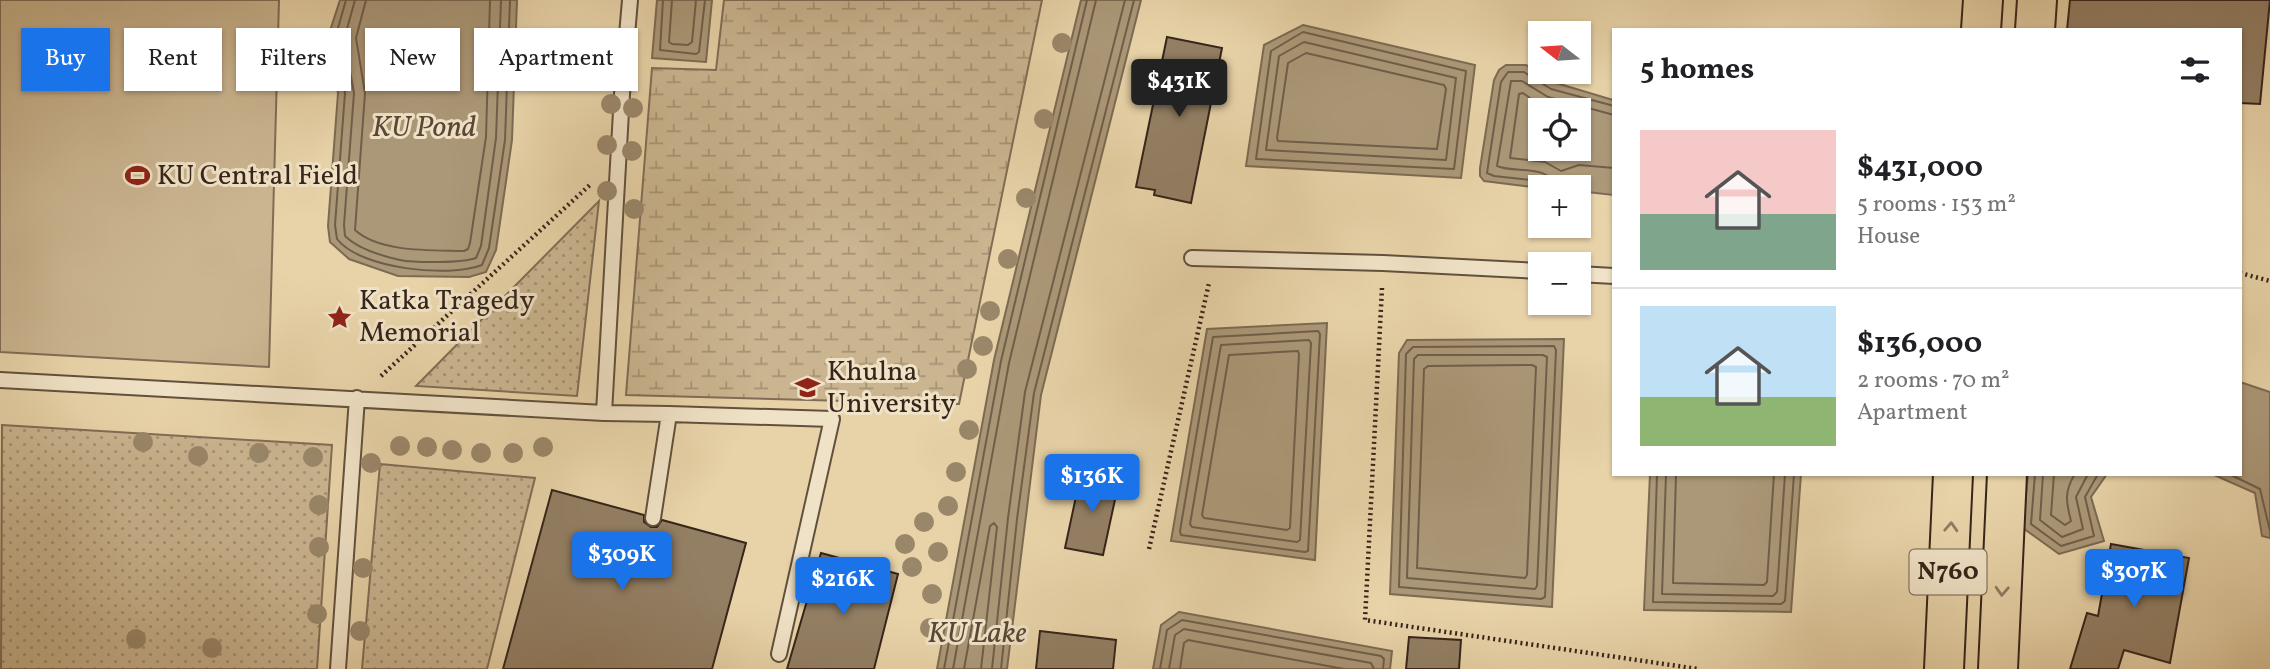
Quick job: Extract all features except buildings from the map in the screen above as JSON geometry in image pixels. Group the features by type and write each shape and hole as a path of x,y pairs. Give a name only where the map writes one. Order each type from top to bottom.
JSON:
{"highway":[{"path":"1981,28 1983,0"},
{"path":"2035,28 2037,0"},
{"name":"N760","path":"1944,669 1953,476"},
{"name":"N760","path":"1998,669 2007,476"}],"lane":[{"path":"604,413 630,0"},
{"path":"1192,258 1383,262 1528,270"},
{"path":"1591,274 1612,275"},
{"path":"0,380 604,413 832,419 779,654"},
{"path":"338,669 357,398"},
{"path":"653,518 669,414"}],"path":[{"path":"357,398 618,159"},
{"path":"1149,549 1215,258"},
{"path":"1383,262 1366,620 1698,669"},
{"path":"2242,274 2270,281"}],"green space":[{"name":"KU Central Field","path":"0,0 279,0 278,28 236,28 236,91 277,91 269,367 0,352"},
{"path":"724,0 1042,0 959,404 626,395 652,68 716,70"},
{"path":"599,201 577,396 416,386"},
{"path":"2,425 332,445 317,669 1,669"},
{"path":"380,464 535,478 487,669 362,669"}],"water":[{"name":"KU Pond","path":"340,0 517,0 516,28 474,28 474,91 514,91 512,140 496,250 486,272 469,277 398,276 349,259 330,242 328,226 338,91 351,91 351,28 331,28"},
{"path":"657,0 712,0 706,62 652,58"},
{"name":"KU Lake","path":"1081,0 1141,0 1041,395 1007,669 937,669 994,360"},
{"path":"1303,25 1475,65 1461,178 1246,166 1264,45"},
{"path":"1506,65 1528,66 1528,84 1560,84 1612,100 1612,195 1591,192 1591,175 1528,175 1528,186 1484,181 1480,176 1494,80 1499,70"},
{"path":"1327,323 1315,560 1171,541 1207,329"},
{"path":"1564,339 1552,607 1390,594 1399,353 1407,340"},
{"path":"2242,383 2270,392 2270,538 2262,536 2255,493 2217,476 2242,476"},
{"path":"1650,476 1801,476 1791,612 1644,610"},
{"path":"2028,476 2106,476 2091,497 2104,541 2059,554 2023,528"},
{"path":"1179,612 1392,651 1390,669 1153,669 1161,625"}],"place":[{"name":"KU Central Field","path":"137,176"},
{"name":"Katka Tragedy Memorial","path":"339,317"},
{"name":"Khulna University","path":"807,388"}]}
